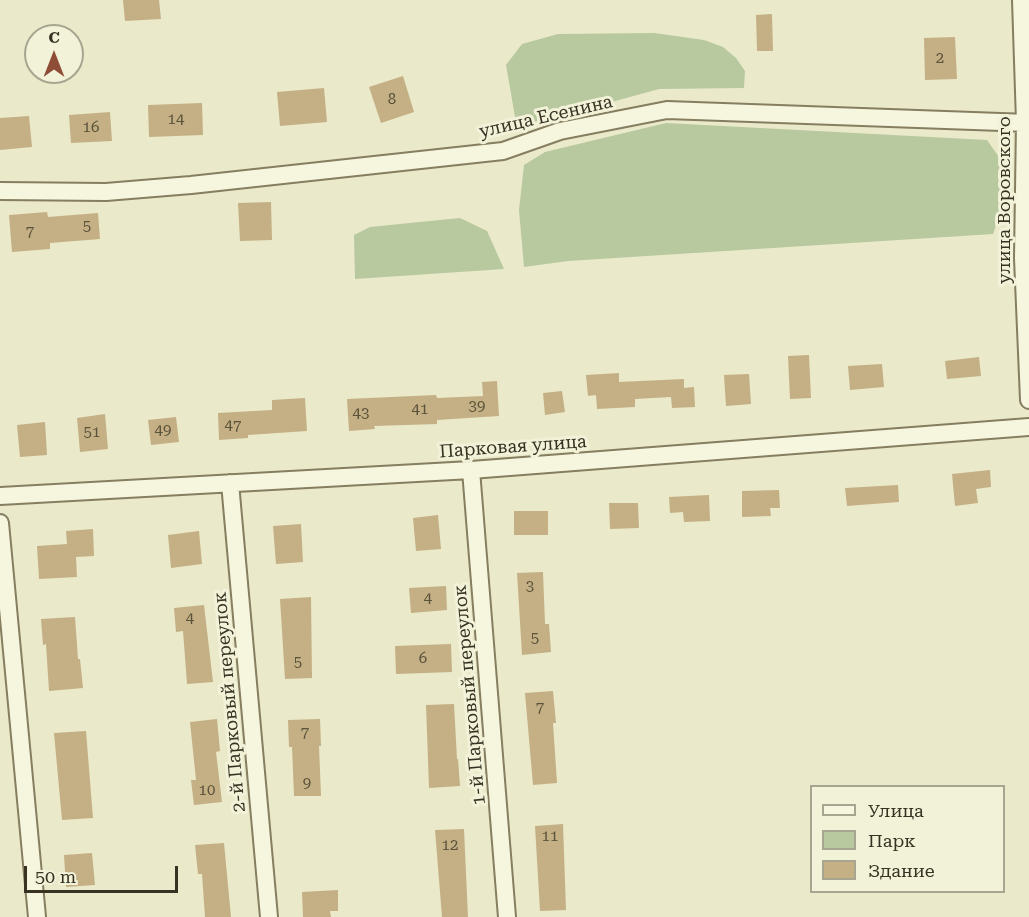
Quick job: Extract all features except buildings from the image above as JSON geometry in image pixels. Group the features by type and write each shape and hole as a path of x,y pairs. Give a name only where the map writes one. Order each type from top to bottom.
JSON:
{"street":[{"name":"улица Воровского","path":"1021,0 1027,122 1023,258 1029,400"},
{"name":"улица Есенина","path":"0,191 106,192 504,151 560,131 667,110 1027,122"},
{"name":"Парковая улица","path":"0,496 471,470 1029,427"},
{"name":"1-й Парковый переулок","path":"471,470 507,917"},
{"name":"2-й Парковый переулок","path":"230,483 269,917"},
{"path":"0,523 37,917"}],"green space":[{"path":"654,33 704,40 723,47 736,58 745,71 744,88 659,89 517,128 506,65 522,44 558,34"},
{"path":"666,123 987,140 1001,160 1006,195 993,234 568,261 524,267 519,210 524,165 545,152"},
{"path":"460,218 487,231 504,269 355,279 354,235 370,227"}]}
